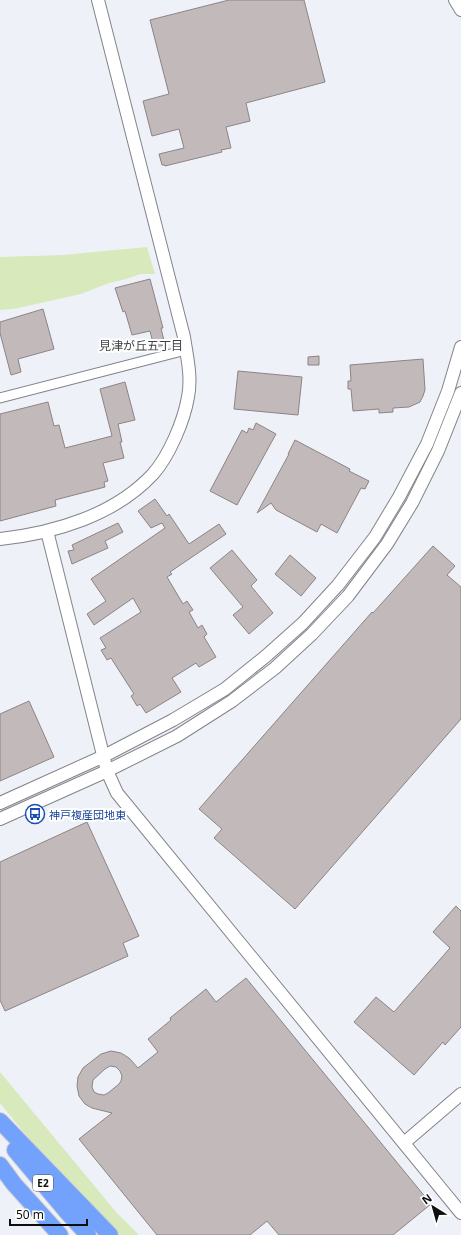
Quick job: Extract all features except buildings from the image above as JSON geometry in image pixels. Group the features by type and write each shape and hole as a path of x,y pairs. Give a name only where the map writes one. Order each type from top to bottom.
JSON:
{"highway":[{"path":"0,1121 110,1235"},
{"name":"E2","path":"0,1129 24,1161 88,1235"},
{"name":"E2","path":"0,1165 14,1184 60,1235"}],"street":[{"path":"0,539 15,538 47,531 78,521 109,508 130,494 153,473 167,452 180,427 188,397 189,368 184,337 98,0"},
{"path":"455,0 461,10"},
{"path":"0,803 104,756 173,720 225,689 298,628 338,585 375,536 399,497 427,444 448,391 461,347"},
{"path":"0,398 186,350"},
{"path":"0,819 107,771 177,736 232,701 275,668 307,639 348,596 387,544 412,503 438,451 461,393"},
{"path":"47,531 107,771 117,793 461,1213"},
{"path":"404,1143 461,1094"}],"green space":[{"path":"147,247 155,274 141,274 109,283 81,294 14,309 0,310 0,257 63,255"},
{"path":"0,1072 116,1212 139,1235 120,1235 35,1146 0,1103"}],"place":[{"name":"神戸複産団地東","path":"35,814"}],"district":[{"name":"見津が丘五丁目","path":"141,345"}]}
